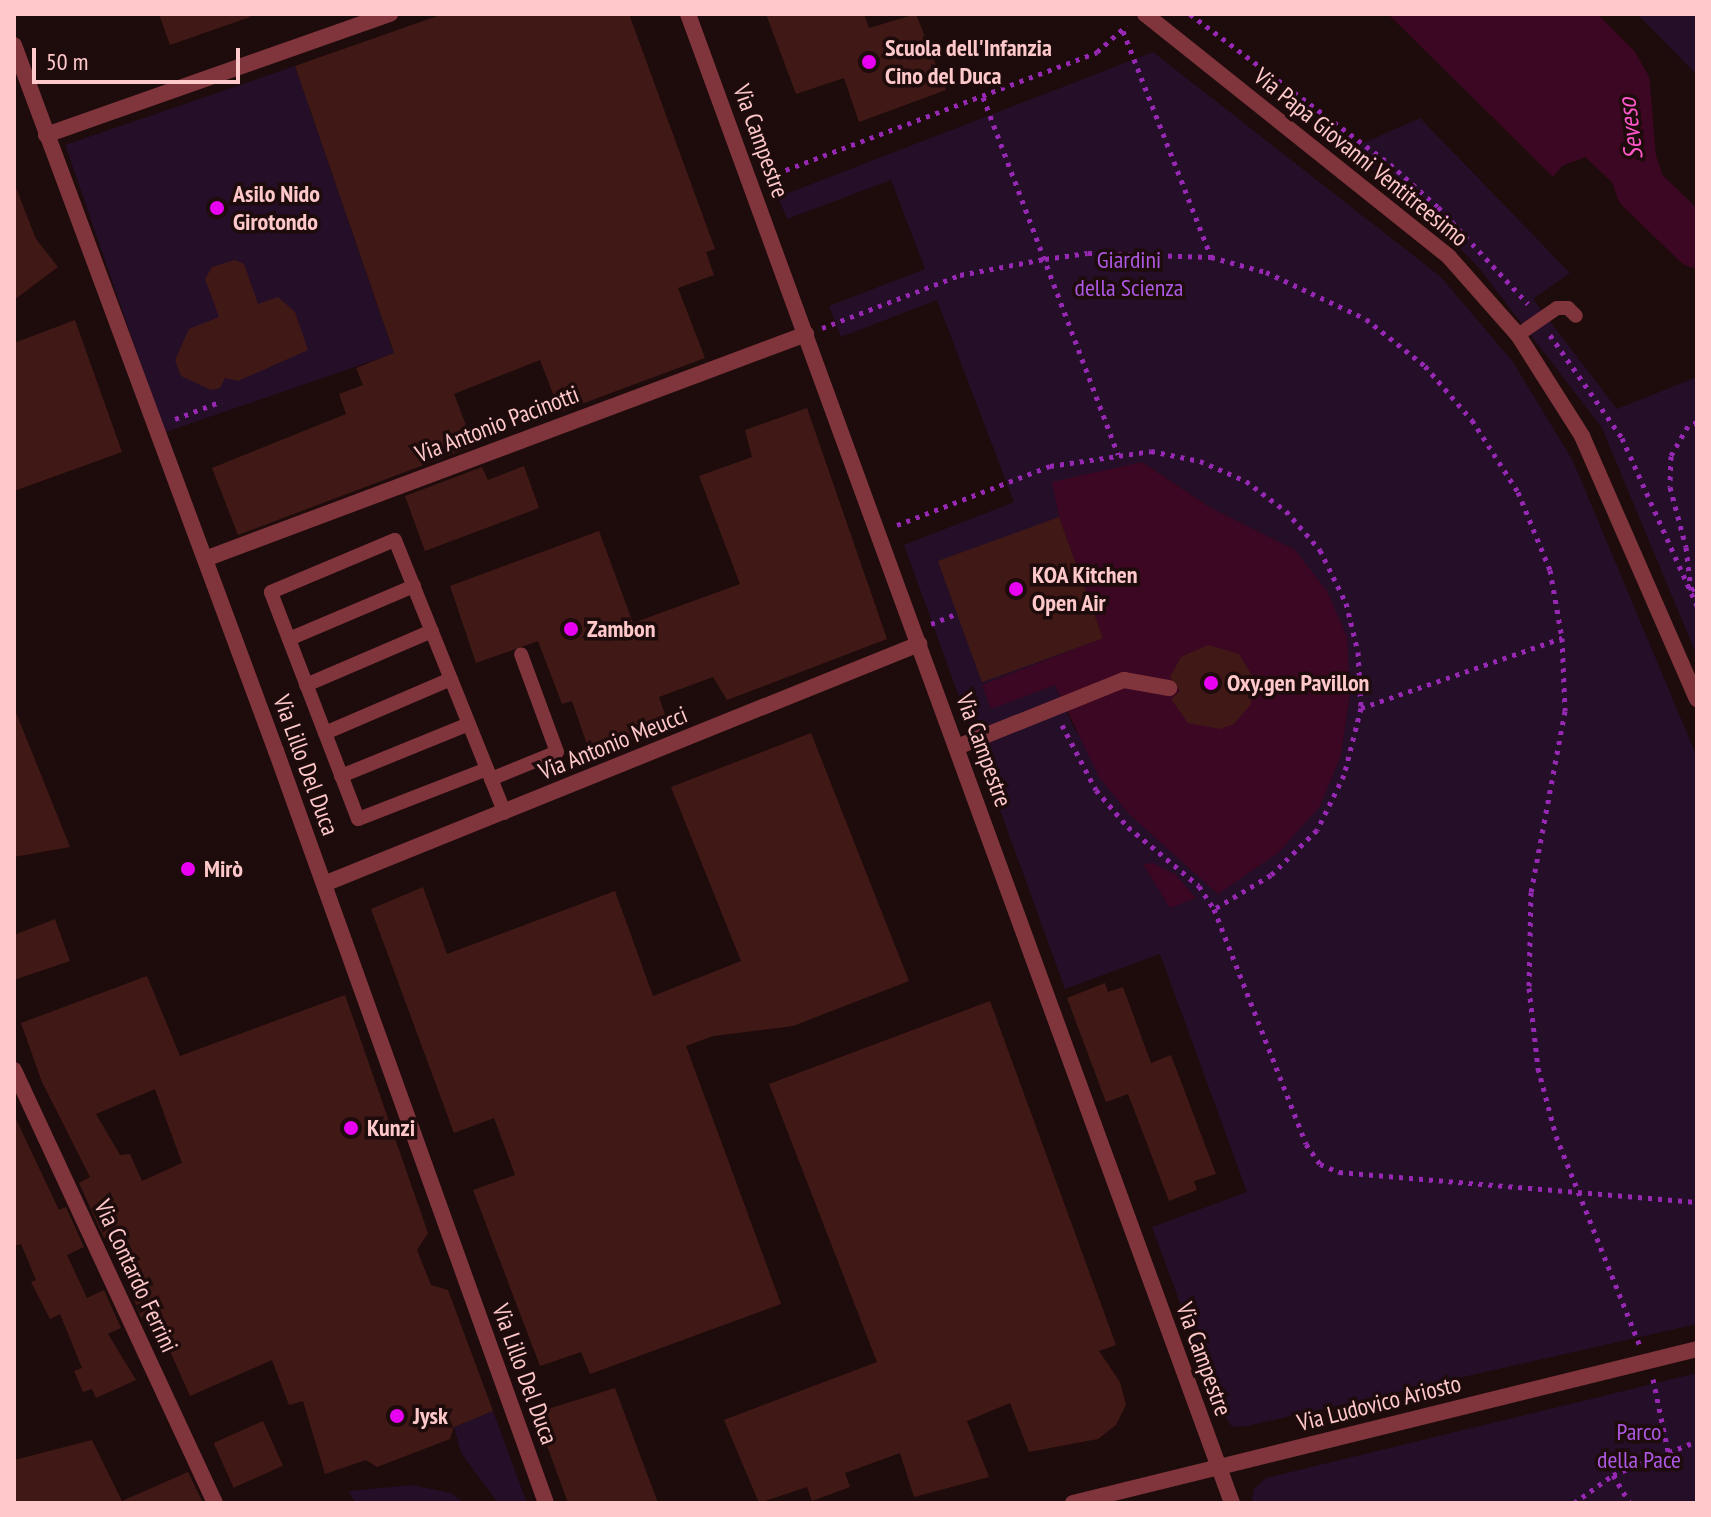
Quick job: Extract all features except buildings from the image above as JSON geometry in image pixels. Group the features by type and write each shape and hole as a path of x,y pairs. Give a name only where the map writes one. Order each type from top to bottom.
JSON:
{"street":[{"path":"46,135 390,14"},
{"name":"Via Campestre","path":"688,14 1232,1503"},
{"name":"Via Papa Giovanni Ventitreesimo","path":"1145,14 1449,257 1518,335 1582,436 1697,699"},
{"name":"Via Lillo Del Duca","path":"14,45 324,884 546,1503"},
{"name":"Via Antonio Pacinotti","path":"205,559 806,334"},
{"name":"Via Antonio Meucci","path":"324,884 919,644"},
{"path":"957,747 1124,680 1169,688"},
{"name":"Via Contardo Ferrini","path":"14,1070 215,1503"},
{"name":"Via Ludovico Ariosto","path":"1073,1503 1697,1349"}],"lane":[{"path":"1518,335 1557,308 1568,308 1576,316"},
{"path":"505,813 489,774 414,586 395,540 271,592 358,819 489,774 557,752 521,654"},
{"path":"289,639 414,586"},
{"path":"306,685 432,631"},
{"path":"325,733 451,679"},
{"path":"341,776 469,724"}],"path":[{"path":"751,183 1097,52 1123,30 1135,14"},
{"path":"1123,30 1211,257"},
{"path":"983,97 1118,454"},
{"path":"806,334 960,275 1045,259 1104,253 1211,257 1318,293 1366,319 1425,366 1472,420 1518,492 1550,570 1562,638 1565,711 1531,892 1529,988 1538,1068 1576,1190 1659,1392 1668,1451"},
{"path":"169,421 222,401"},
{"path":"1697,422 1688,426 1671,456 1670,487 1691,590 1697,587"},
{"path":"879,533 1006,481 1118,454 1151,451 1200,461 1246,481 1286,511 1320,550 1346,603 1358,652 1361,708 1344,775 1317,830 1271,875 1214,909"},
{"path":"1361,708 1562,638"},
{"path":"1059,706 1096,790 1128,827 1199,886 1214,909 1306,1144 1320,1164 1339,1172 1697,1202"},
{"path":"1574,1503 1613,1475 1697,1441"},
{"path":"1613,1475 1630,1503"}],"green space":[{"path":"1637,14 1697,14 1697,75"},
{"name":"Giardini della Scienza","path":"1153,52 1441,277 1513,362 1573,461 1697,757 1697,1324 1232,1427 1219,1408 1152,1227 1247,1192 1160,954 1065,989 904,545 1014,502 937,300 841,337 829,306 925,269 891,180 787,219 778,197","holes":["1142,462 1211,508 1295,550 1350,693 1341,755 1320,805 1218,894 1165,844 1075,730 1055,685 1103,638 1059,517 1053,483"]},
{"name":"Asilo Nido Girotondo","path":"295,66 394,353 164,433 65,145"},
{"path":"1420,118 1570,273 1533,299 1617,409 1697,377 1697,656 1602,428 1479,268 1422,209 1348,150"},
{"path":"1697,208 1697,265 1669,239"},
{"name":"Parco della Pace","path":"1697,1373 1697,1503 1252,1502 1254,1489 1266,1478"},
{"path":"493,1411 527,1503 498,1503 461,1453 454,1427"},
{"path":"412,1485 451,1493 464,1503 355,1503 349,1491"}],"shaded area":[{"path":"1388,14 1536,14 1601,80 1614,115 1613,129 1583,158 1562,166 1553,177"},
{"path":"1142,462 1211,508 1295,550 1327,591 1347,637 1350,693 1341,755 1320,806 1279,852 1218,894 1129,814 1099,777 1055,685 991,709 982,685 1103,638 1059,517 1052,482"},
{"path":"1152,863 1175,874 1196,898 1170,908 1143,864"}],"waterway":[{"name":"Seveso","path":"1562,14 1614,66 1625,85 1631,160 1641,189 1697,243"},
{"path":"1567,119 1641,189"}],"place":[{"name":"Scuola dell'Infanzia Cino del Duca","path":"869,62"},
{"name":"Asilo Nido Girotondo","path":"217,208"},
{"name":"KOA Kitchen Open Air","path":"1016,589"},
{"name":"Zambon","path":"571,629"},
{"name":"Oxy.gen Pavillon","path":"1211,683"},
{"name":"Mirò","path":"188,869"},
{"name":"Kunzi","path":"351,1128"},
{"name":"Jysk","path":"397,1416"}]}
